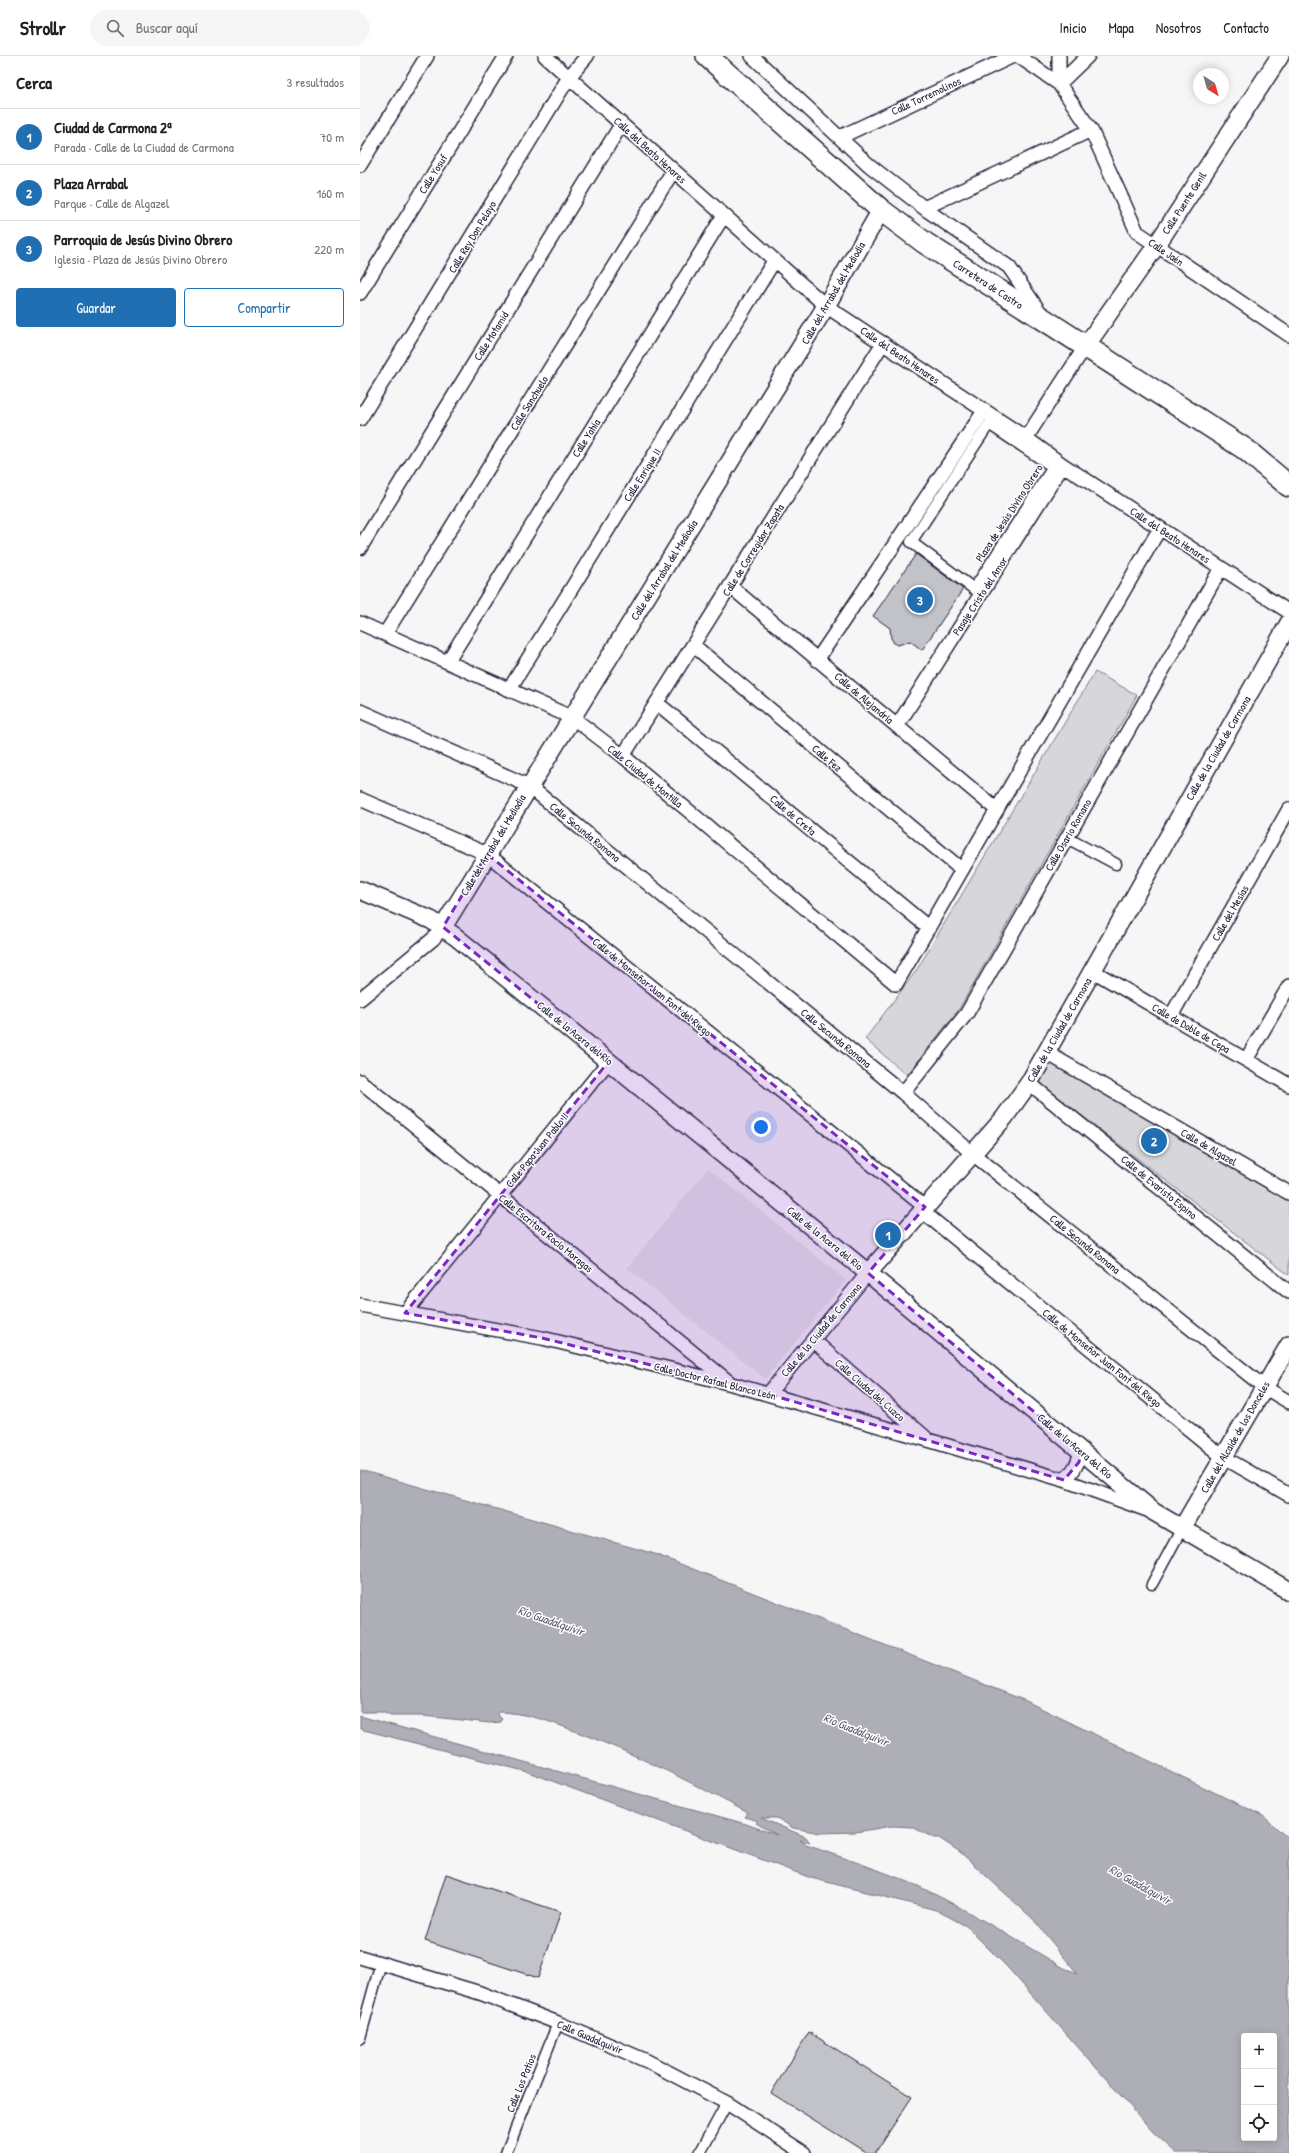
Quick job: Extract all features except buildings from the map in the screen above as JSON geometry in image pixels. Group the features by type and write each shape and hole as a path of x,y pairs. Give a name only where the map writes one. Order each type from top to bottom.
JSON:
{"main road":[{"name":"Carretera de Castro","path":"707,56 881,210 925,243 1084,347 1245,449 1289,486"},
{"path":"1245,449 1289,469"}],"street":[{"path":"360,165 427,56"},
{"name":"Calle Yosuf","path":"360,293 506,56"},
{"name":"Calle del Beato Henares","path":"544,56 826,306 1026,438 1063,466 1289,612"},
{"name":"Calle Rey Don Pelayo","path":"360,420 569,77 587,56"},
{"path":"752,56 869,165 924,208 1009,267 1046,321"},
{"name":"Calle Torremolinos","path":"840,137 1013,56"},
{"path":"1018,56 1059,84"},
{"path":"1059,56 1059,84"},
{"path":"1059,84 1088,56"},
{"name":"Calle Puente Genil","path":"1084,347 1156,246 1280,56"},
{"name":"Calle Jaén","path":"1059,84 1091,130 1137,232 1289,335"},
{"name":"Calle Motamid","path":"360,548 621,125"},
{"path":"924,208 1091,130"},
{"name":"Calle Sanchuelo","path":"385,634 673,171"},
{"name":"Calle del Arrabal del Mediodía","path":"443,927 826,306 881,210"},
{"name":"Calle Yahía","path":"448,661 724,215"},
{"name":"Calle Enrique II","path":"510,688 774,261"},
{"name":"Calle de Corregidor Zapata","path":"623,756 883,344"},
{"path":"1026,438 1084,347"},
{"path":"817,660 984,411"},
{"name":"Plaza de Jesús Divino Obrero","path":"989,424 1053,467 974,588 911,542 989,424"},
{"name":"Pasaje Cristo del Amor","path":"897,726 1063,466"},
{"path":"928,928 1160,528"},
{"name":"Calle Osario Romano","path":"903,1094 967,1013 1221,568"},
{"name":"Calle de Alejandría","path":"731,587 997,810"},
{"name":"Calle Ciudad de Montilla","path":"360,623 510,688 573,718 623,756 896,984 928,928"},
{"name":"Calle de la Ciudad de Carmona","path":"768,1394 868,1273 1004,1118 1029,1083 1094,971 1143,879 1289,623"},
{"name":"Calle Fez","path":"693,645 962,870"},
{"name":"Calle de Creta","path":"657,703 928,928"},
{"name":"Calle Secunda Romana","path":"360,710 529,786 903,1094 973,1154 1264,1388 1289,1402"},
{"name":"Calle de Monseñor Juan Font del Riego","path":"360,799 487,854 924,1209 1223,1458 1289,1495"},
{"name":"Calle del Mesías","path":"1171,1016 1289,809"},
{"path":"1067,838 1116,864"},
{"name":"Calle de la Acera del Río","path":"360,890 443,927 868,1273 1154,1512 1181,1530 1289,1591"},
{"path":"360,1000 433,939 443,927"},
{"name":"Calle de Doble de Cepa","path":"1094,971 1289,1085"},
{"path":"1246,1060 1289,986"},
{"name":"Calle de Algazel","path":"1047,1053 1289,1193"},
{"name":"Calle Papa Juan Pablo II","path":"404,1313 609,1061"},
{"name":"Calle Escritora Rocío Moragas","path":"360,1081 732,1384"},
{"name":"Calle de Evaristo Espino","path":"1029,1083 1289,1292"},
{"name":"Calle Doctor Rafael Blanco León","path":"360,1305 542,1338 732,1384 1064,1480 1154,1512"},
{"name":"Calle Ciudad del Cuzco","path":"813,1340 928,1440"},
{"name":"Calle del Alcaide de los Donceles","path":"1181,1530 1289,1345"},
{"path":"1064,1480 1075,1468 1081,1450"},
{"path":"1152,1584 1181,1530"},
{"name":"Calle Guadalquivir","path":"360,1957 381,1962 480,1993 558,2023 647,2061 727,2103 804,2153"},
{"path":"360,2038 381,1962"},
{"name":"Calle Los Patios","path":"506,2153 558,2023"},
{"path":"700,2153 727,2103"}],"highlighted area":[{"path":"487,854 925,1207 868,1273 1081,1451 1079,1462 1064,1480 768,1394 542,1338 405,1313 609,1061 443,927"}],"shaded area":[{"path":"1095,672 1137,695 959,1009 907,1075 865,1039 916,971"},
{"path":"1056,1058 1289,1201 1289,1275 1038,1082"},
{"path":"708,1168 846,1280 765,1379 627,1268"}],"water":[{"name":"Río Guadalquivir","path":"360,1470 655,1554 1026,1701 1263,1816 1289,1839 1289,2153 1176,2153 1153,2132 1008,1968 966,1926 936,1910 811,1878 528,1772 360,1729 360,1716 746,1824 777,1835 756,1823 758,1821 745,1817 748,1813 692,1783 615,1747 548,1721 524,1715 499,1712 498,1715 502,1719 501,1722 490,1723 423,1716 391,1716 382,1712 360,1712","holes":["761,1818 777,1818 793,1828 820,1833 856,1832 892,1826 912,1827 934,1838 939,1838 960,1852 1033,1919 1077,1973 1064,1968 937,1895 876,1869 806,1845 800,1840 810,1843 806,1837"]}],"place":[{"name":"Parroquia de Jesús Divino Obrero","path":"920,600"},
{"name":"Plaza Arrabal","path":"1154,1141"},
{"name":"Ciudad de Carmona 2ª","path":"888,1235"}]}
